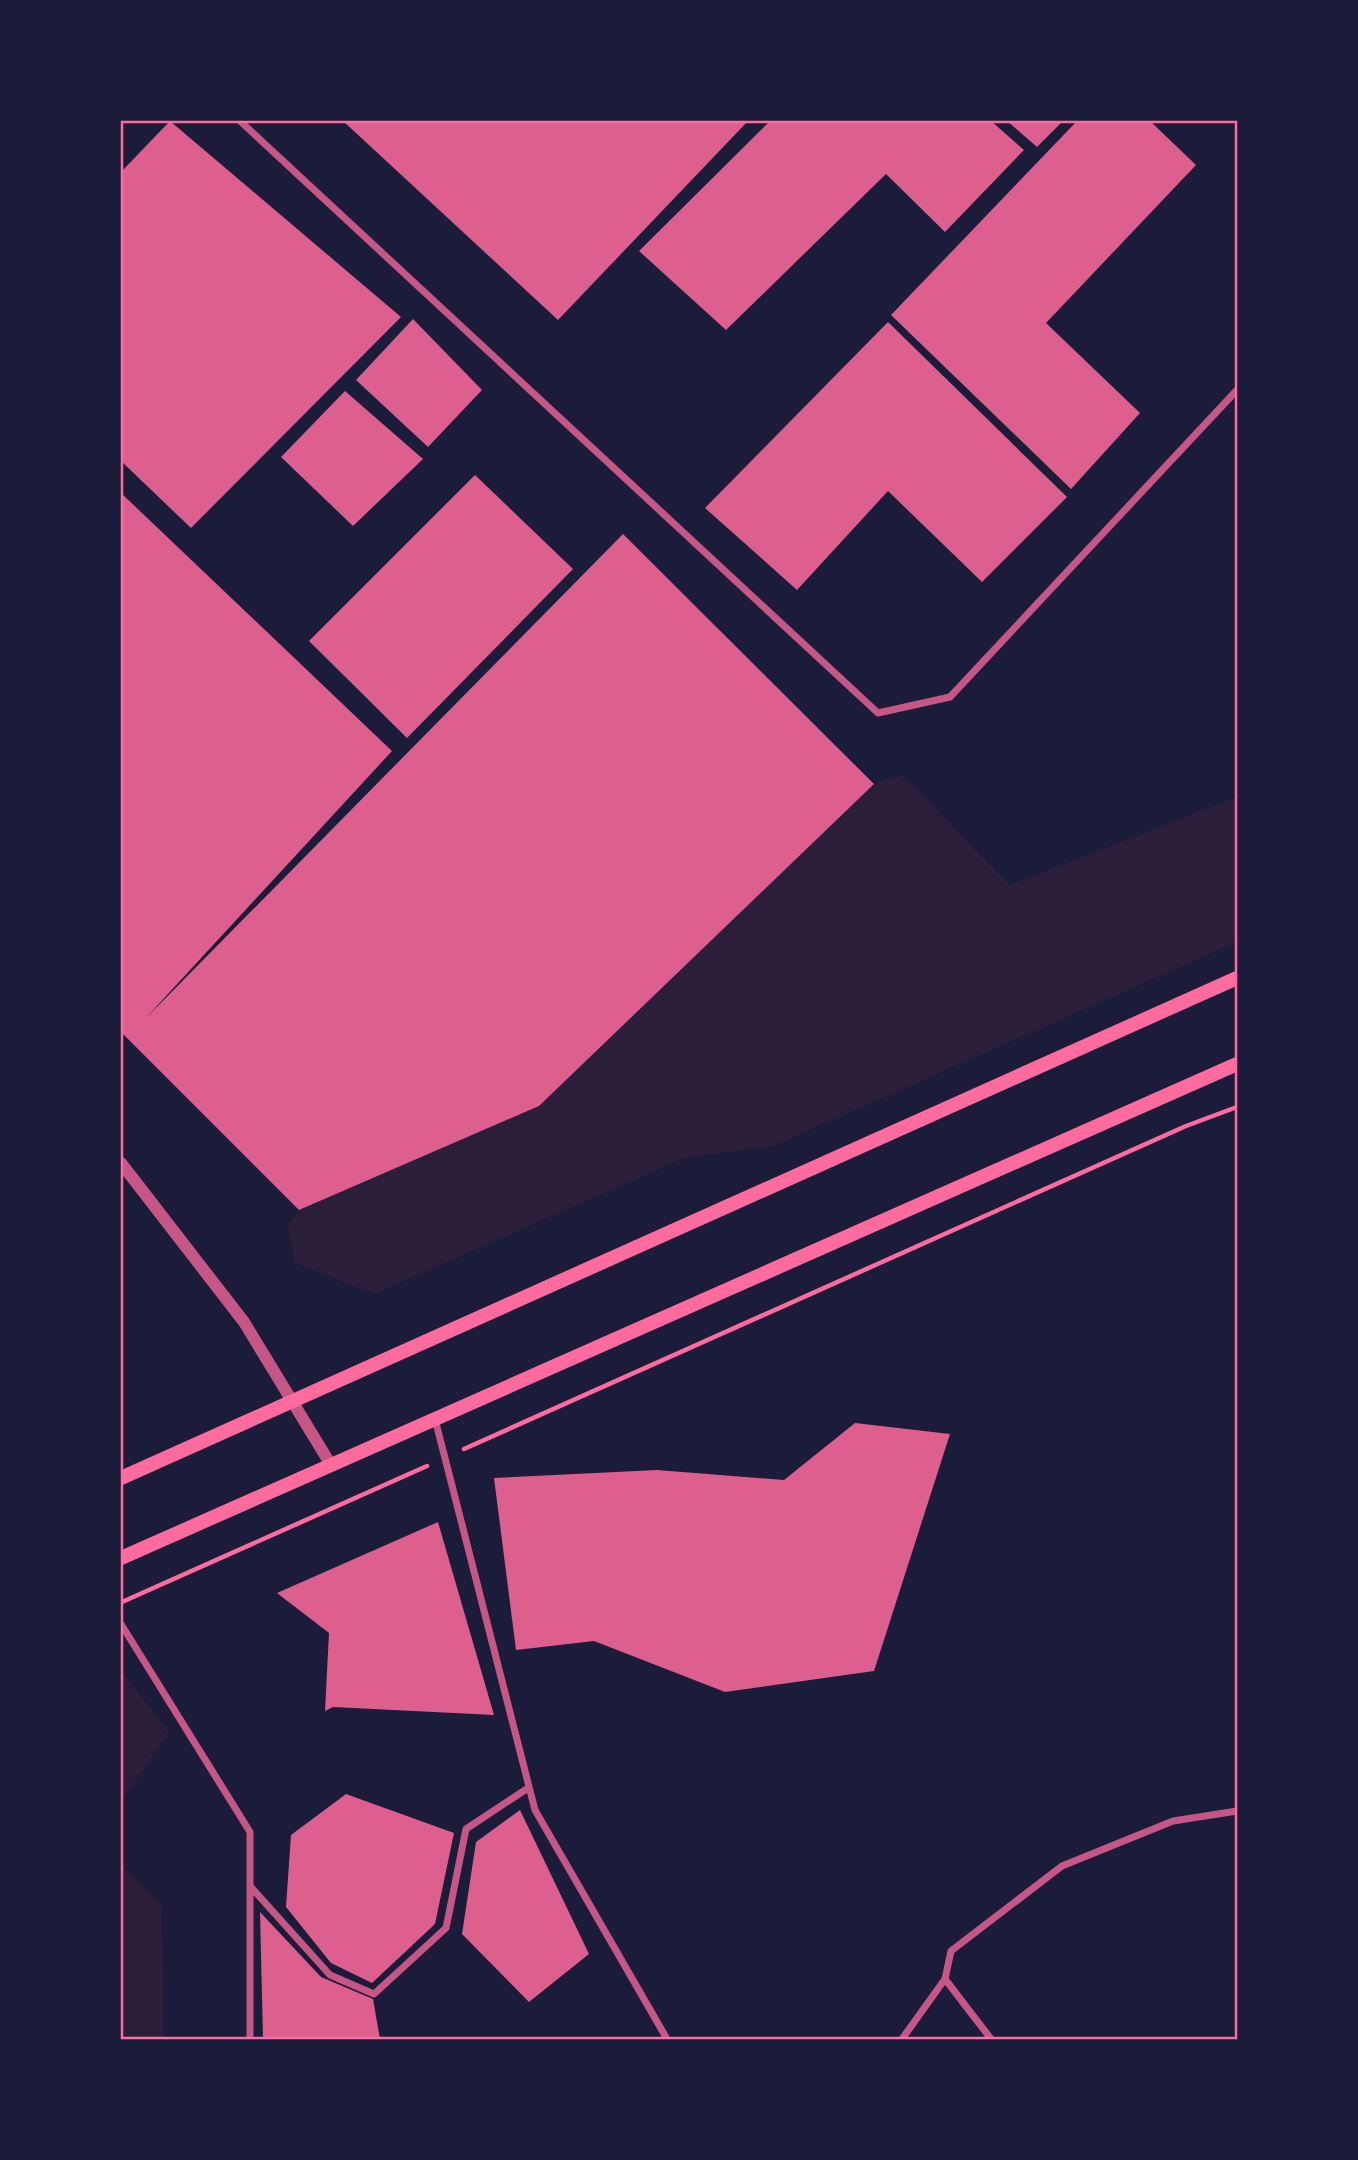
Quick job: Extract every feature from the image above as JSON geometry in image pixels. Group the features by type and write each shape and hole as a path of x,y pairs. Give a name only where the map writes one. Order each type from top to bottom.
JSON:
{"main road":[{"path":"121,1478 1237,978"},
{"path":"121,1558 1237,1064"}],"street":[{"path":"240,121 878,713 950,697 1237,390"},
{"path":"121,1163 244,1322 295,1400 331,1465"},
{"path":"435,1419 535,1810 667,2039"},
{"path":"121,1624 250,1832 250,2039"},
{"path":"250,1885 330,1975 373,1994 446,1928 466,1829 528,1788"},
{"path":"902,2039 945,1979 951,1951 1062,1866 1173,1821 1237,1811"},
{"path":"945,1979 991,2039"}],"path":[{"path":"121,1603 1186,1126 1237,1107"}],"shaded area":[{"path":"903,775 1010,885 1237,797 1237,942 773,1146 684,1158 374,1294 295,1263 288,1226 299,1210 539,1106 874,784"},
{"path":"121,1673 169,1732 121,1802"},
{"path":"121,1864 162,1906 164,2039 121,2039"}],"building":[{"path":"170,121 401,317 191,528 121,461 121,172"},
{"path":"343,121 748,121 558,320"},
{"path":"770,121 991,121 1024,150 945,232 886,174 726,330 639,251"},
{"path":"1007,121 1063,121 1037,147"},
{"path":"1077,121 1150,121 1196,165 1046,323 1140,413 1071,489 891,315"},
{"path":"413,319 482,390 428,447 356,380"},
{"path":"888,322 1067,497 982,582 888,491 797,590 705,508"},
{"path":"345,391 423,459 353,526 281,457"},
{"path":"475,475 573,569 407,738 309,641"},
{"path":"121,493 392,751 144,1020 623,534 874,784 539,1106 299,1210 121,1032"},
{"path":"855,1423 950,1434 874,1671 725,1692 594,1641 516,1650 494,1478 657,1470 784,1480"},
{"path":"438,1522 494,1715 333,1707 325,1711 329,1633 277,1593"},
{"path":"346,1794 454,1833 435,1924 372,1983 331,1963 286,1907 291,1835"},
{"path":"520,1810 589,1954 529,2002 462,1934 476,1842"},
{"path":"260,1912 321,1977 373,1999 380,2039 263,2039"}]}
